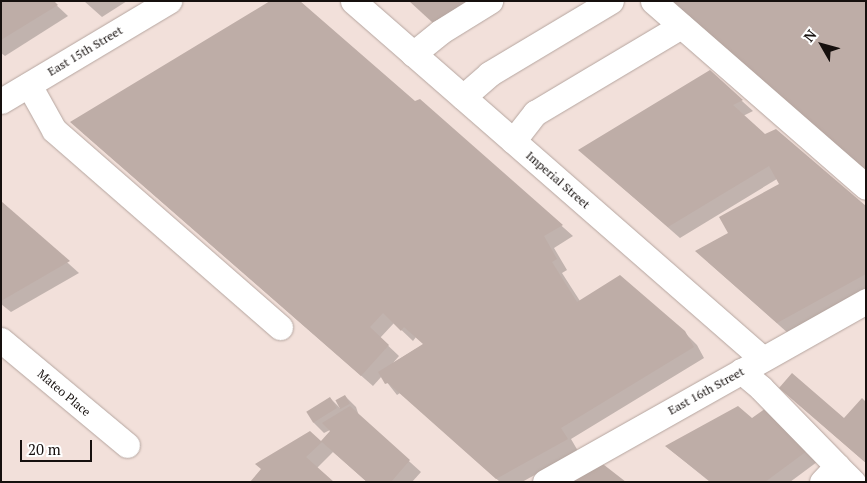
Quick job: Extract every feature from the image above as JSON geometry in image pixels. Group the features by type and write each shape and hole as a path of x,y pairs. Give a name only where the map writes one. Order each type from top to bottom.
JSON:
{"street":[{"name":"East 15th Street","path":"1,101 169,1"},
{"name":"Imperial Street","path":"353,1 763,359"},
{"path":"413,54 440,32 490,1"},
{"path":"463,97 488,74 611,1"},
{"path":"653,1 866,187"},
{"path":"513,141 535,113 681,26"},
{"path":"29,85 54,130 280,327"},
{"name":"East 16th Street","path":"546,482 866,301"},
{"name":"Mateo Place","path":"1,340 127,445"},
{"path":"741,371 761,388 837,476"}],"building":[{"path":"1,1 54,1 58,5 1,40"},
{"path":"270,1 300,1 415,101 420,99 563,225 544,236 557,259 552,262 577,302 620,275 685,331 694,347 561,428 568,439 496,479 388,383 385,384 378,372 423,344 404,327 401,331 383,313 370,327 389,345 361,376 70,122"},
{"path":"409,1 469,1 433,23"},
{"path":"663,1 866,1 866,178"},
{"path":"710,70 743,100 733,105 765,134 776,129 866,206 866,274 777,323 695,251 728,233 719,217 779,184 769,166 668,227 578,150"},
{"path":"1,201 70,261 1,301"},
{"path":"792,373 844,418 862,398 866,402 866,463 779,388"},
{"path":"345,395 350,404 340,409 335,400"},
{"path":"330,397 337,408 313,423 306,412"},
{"path":"350,406 410,460 391,482 367,482 322,442 306,457 334,482 250,482 261,469 255,464 310,431 321,441 330,431 322,423"},
{"path":"738,406 752,418 766,408 811,448 765,482 711,482 665,446"},
{"path":"599,461 626,482 563,482"}]}
